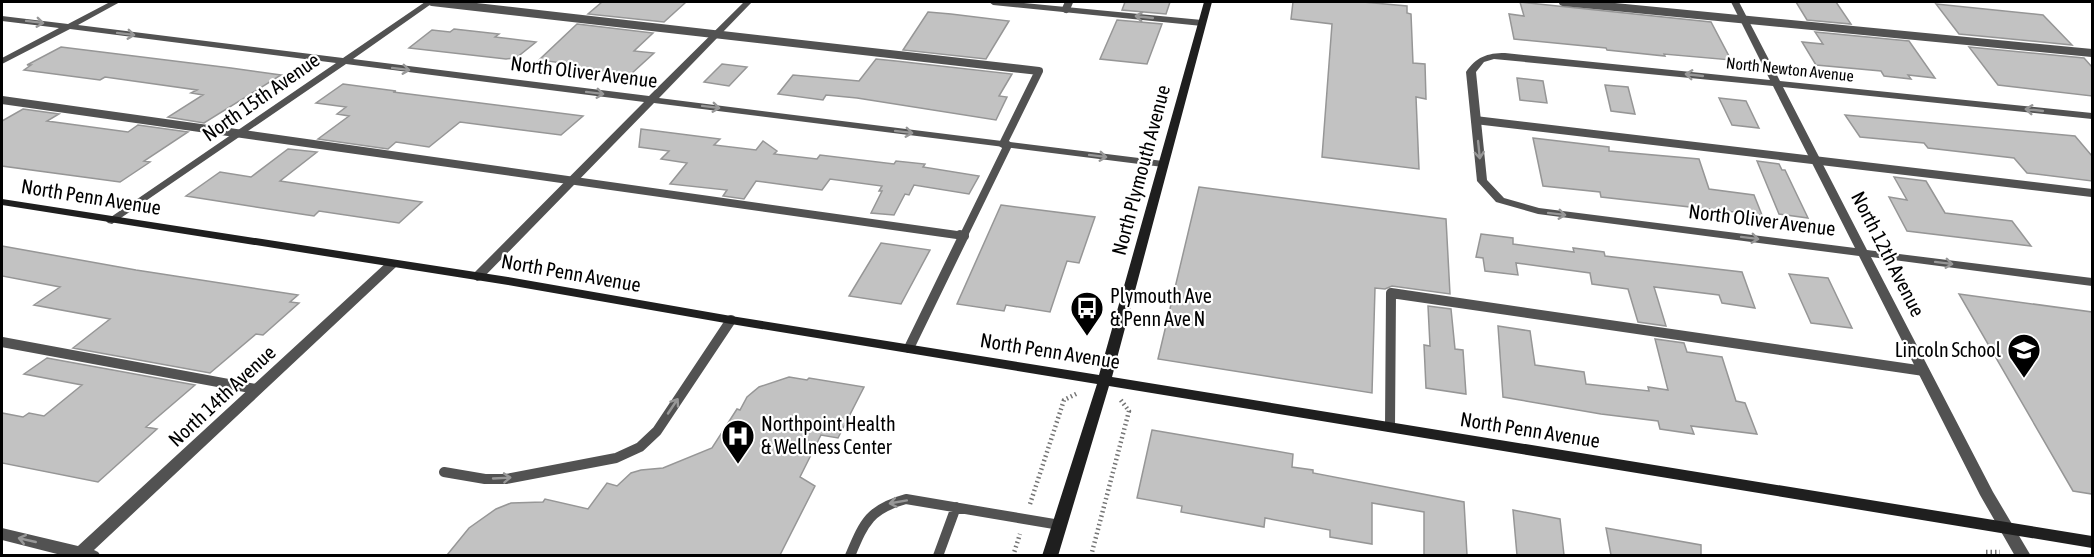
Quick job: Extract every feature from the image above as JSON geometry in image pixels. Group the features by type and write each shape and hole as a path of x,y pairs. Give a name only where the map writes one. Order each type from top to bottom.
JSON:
{"main road":[{"name":"North Plymouth Avenue","path":"1050,555 1105,380 1208,2"},
{"name":"North Penn Avenue","path":"2,202 477,277 2092,542"}],"street":[{"path":"2,61 116,2"},
{"name":"North 15th Avenue","path":"112,221 431,2"},
{"path":"477,277 748,2"},
{"path":"993,2 1067,5 1202,23"},
{"name":"North 12th Avenue","path":"1735,2 1987,495 2023,555"},
{"name":"North Oliver Avenue","path":"2,18 1162,164"},
{"name":"North Newton Avenue","path":"1475,120 1471,72 1478,60 1485,57 1505,56 2092,116"},
{"name":"North Oliver Avenue","path":"1475,120 1482,181 1500,200 1538,211 2092,282"},
{"name":"North 14th Avenue","path":"84,554 256,389 392,264"},
{"path":"2,534 84,554"}],"lane":[{"path":"431,2 1039,71 964,236 909,348"},
{"path":"1563,2 2092,53"},
{"path":"2,100 964,236"},
{"path":"1475,120 2092,193"},
{"path":"1390,427 1391,293 1924,371"},
{"path":"444,472 485,479 506,478 616,458 640,447 657,431 731,320"},
{"path":"2,342 256,389"},
{"path":"850,555 867,519 884,504 906,500 1060,525"},
{"path":"938,555 956,507"}],"path":[{"path":"1013,555 1064,400 1105,380 1129,411 1091,555"},
{"path":"1986,552 2001,552"}],"building":[{"path":"602,2 686,2 664,22 588,14"},
{"path":"1125,2 1170,2 1166,14 1122,10"},
{"path":"1293,2 1363,2 1407,6 1407,13 1411,14 1413,63 1425,64 1426,99 1416,97 1419,169 1322,157 1332,24 1291,19"},
{"path":"1520,2 1711,22 1731,60 1664,54 1665,56 1514,39 1509,14 1524,16"},
{"path":"1796,2 1836,2 1851,24 1807,20"},
{"path":"1936,4 2043,15 2072,45 1959,34"},
{"path":"928,12 1009,21 986,59 903,50"},
{"path":"1117,20 1162,24 1147,64 1100,59"},
{"path":"577,24 653,33 634,51 654,53 631,74 568,67 571,64 539,60"},
{"path":"454,29 499,34 495,37 536,42 516,58 506,59 409,48 432,30 450,32"},
{"path":"1815,32 1909,41 1935,78 1908,75 1911,79 1884,76 1881,71 1816,65 1802,42 1823,44"},
{"path":"61,47 281,75 204,123 168,117 203,95 191,93 197,90 105,77 100,80 24,70 31,65 27,65"},
{"path":"1969,47 2084,58 2092,67 2092,96 1998,85"},
{"path":"876,59 1012,74 999,96 1007,97 996,120 857,98 826,95 823,100 778,94 793,75 859,81"},
{"path":"722,64 747,67 729,86 704,82"},
{"path":"1517,78 1543,81 1547,103 1520,100"},
{"path":"343,84 583,116 561,135 460,122 429,147 396,142 388,149 318,139 349,116 337,114 346,107 316,103"},
{"path":"1605,85 1628,87 1635,114 1611,111"},
{"path":"1719,98 1746,101 1759,128 1732,125"},
{"path":"23,109 59,114 47,121 128,132 138,125 188,132 144,161 150,162 120,182 2,166 2,121"},
{"path":"1845,115 2075,136 2092,156 2092,181 2027,173 2014,158 1928,148 1924,143 1860,137"},
{"path":"641,129 720,139 714,145 756,150 763,141 777,151 774,154 817,159 820,155 894,164 896,161 925,164 923,167 979,176 969,194 914,185 909,195 905,194 894,215 871,213 882,191 879,191 882,186 830,179 822,190 756,181 744,199 723,196 727,190 670,184 687,163 661,159 669,151 639,147"},
{"path":"1533,138 1609,147 1609,151 1699,159 1709,189 1754,195 1762,215 1601,197 1600,192 1543,186"},
{"path":"288,149 317,152 280,181 422,202 399,223 319,211 314,216 186,196 220,172 251,177"},
{"path":"1757,161 1779,164 1782,170 1785,170 1808,218 1779,214"},
{"path":"1894,177 1926,181 1945,213 2012,221 2031,246 1907,231 1889,197 1907,200"},
{"path":"1199,187 1446,219 1450,294 1392,286 1385,289 1375,288 1372,393 1158,359"},
{"path":"1001,205 1095,217 1079,263 1067,261 1050,312 1006,305 1004,311 957,304"},
{"path":"1481,234 1513,238 1513,244 1574,252 1573,248 1604,252 1605,256 1742,272 1755,308 1722,303 1719,295 1654,287 1666,326 1638,322 1628,289 1592,284 1590,273 1516,263 1518,275 1485,271 1483,258 1476,257"},
{"path":"881,243 930,250 901,304 849,296"},
{"path":"2,246 298,295 290,302 299,303 263,335 256,334 210,373 73,348 110,319 34,305 60,287 2,276"},
{"path":"1789,274 1828,278 1852,328 1811,323"},
{"name":"Lincoln School","path":"1959,294 2092,312 2092,494 2073,491"},
{"path":"1428,306 1451,309 1455,349 1463,350 1466,394 1426,388 1424,345 1430,346"},
{"path":"1498,326 1530,331 1535,365 1584,372 1586,384 1649,391 1648,387 1668,390 1655,339 1684,343 1687,352 1722,357 1736,401 1745,403 1757,434 1691,426 1694,434 1660,429 1658,421 1601,414 1503,397"},
{"path":"47,358 195,385 146,427 157,429 98,482 2,463 2,413 23,417 29,413 44,416 82,385 24,374"},
{"name":"Northpoint Health & Wellness Center","path":"789,377 864,387 838,438 821,435 800,477 815,486 780,555 447,555 469,528 496,509 511,503 543,502 545,499 588,509 607,483 617,486 631,473 663,468 712,448 747,397 759,387"},
{"path":"1152,430 1293,454 1292,467 1313,470 1313,473 1464,502 1467,555 1424,555 1424,512 1372,503 1372,544 1330,537 1330,530 1265,518 1264,527 1181,512 1182,506 1137,498"},
{"path":"1513,510 1560,519 1564,555 1517,555"},
{"path":"1606,528 1701,545 1701,555 1611,555"}],"place":[{"name":"Plymouth Ave & Penn Ave N","path":"1087,337"},
{"name":"Lincoln School","path":"2024,379"},
{"name":"Northpoint Health & Wellness Center","path":"738,465"}]}
